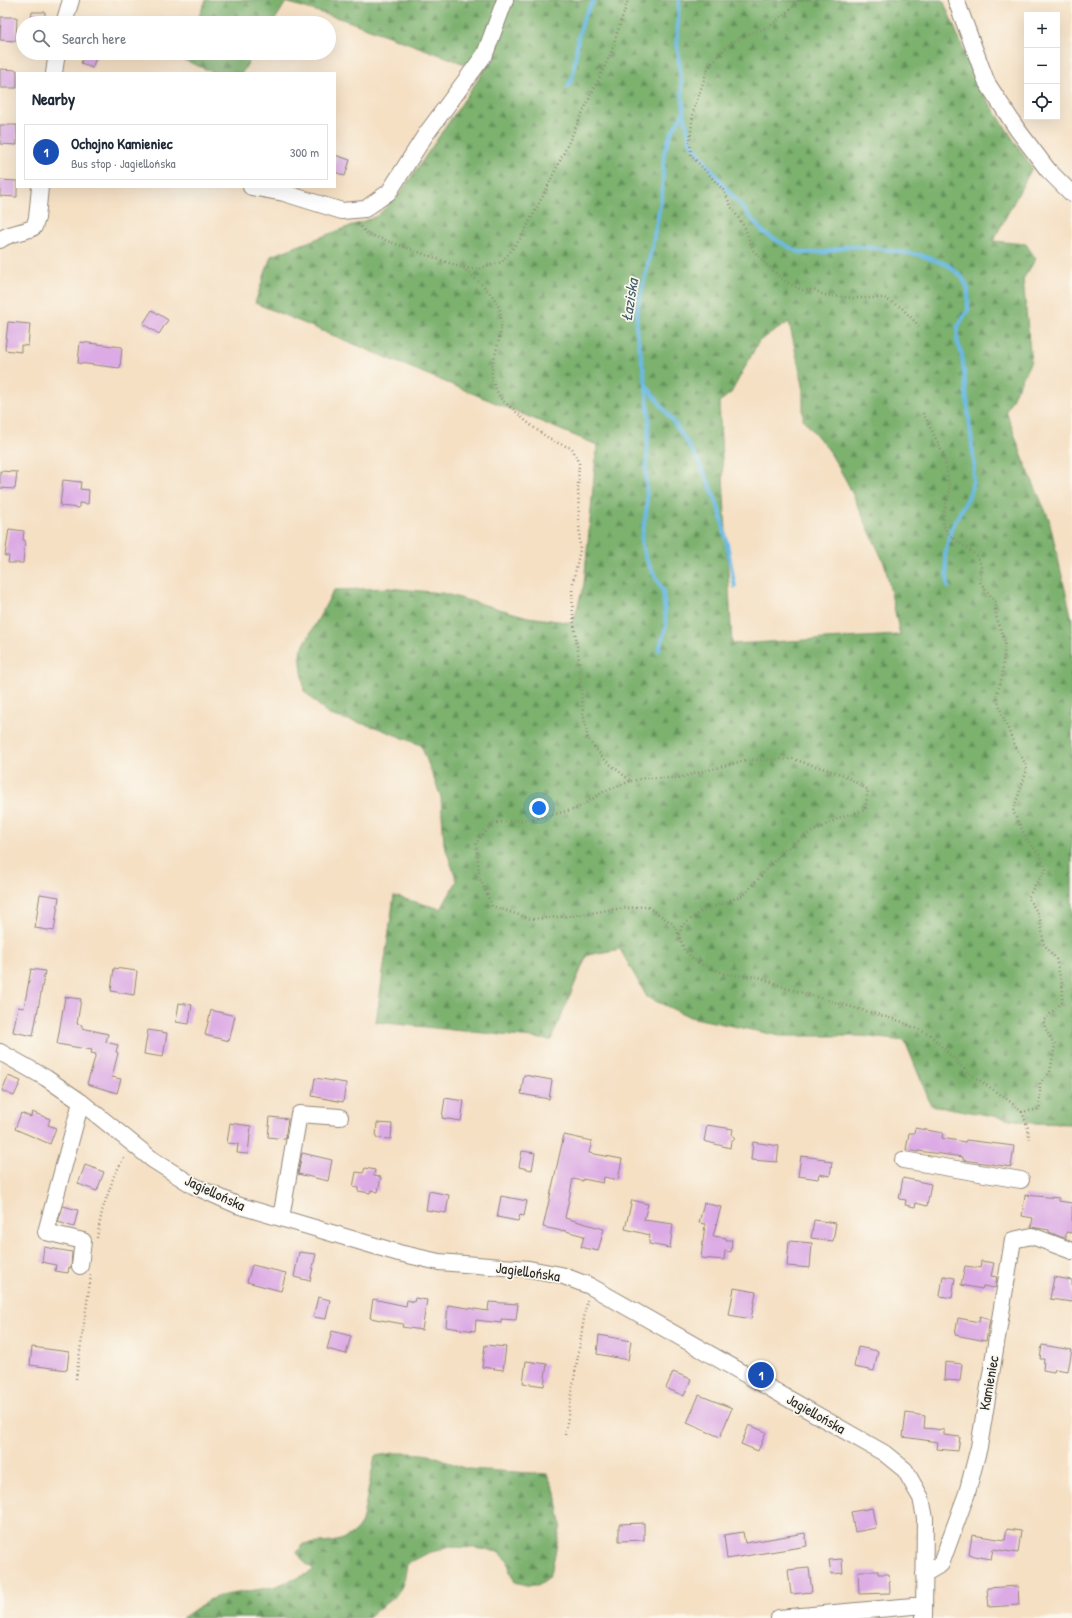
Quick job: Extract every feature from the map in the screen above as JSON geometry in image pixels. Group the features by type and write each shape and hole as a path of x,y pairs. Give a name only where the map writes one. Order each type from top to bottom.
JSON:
{"street":[{"path":"66,16 71,0"},
{"path":"256,188 284,193 342,210 365,209 389,192 426,134 485,54 505,0"},
{"path":"956,0 987,83 1017,129 1048,170 1072,194"},
{"path":"54,72 56,60"},
{"path":"2,238 27,231 34,227 38,218 40,188"},
{"name":"Jagiellońska","path":"0,1052 46,1078 81,1102 153,1160 194,1186 237,1205 399,1253 439,1262 529,1269 561,1275 590,1286 884,1453 905,1470 921,1498 925,1518 924,1612"},
{"path":"80,1266 83,1241 46,1232 81,1102"},
{"path":"281,1218 299,1114 340,1116"},
{"path":"903,1160 1021,1180"},
{"name":"Kamieniec","path":"924,1574 941,1564 967,1494 979,1447 1013,1240 1032,1236 1072,1251"},
{"path":"779,1618 924,1612"}],"path":[{"path":"342,210 368,234 463,268 478,269 502,262 521,238 550,181 610,54 628,0"},
{"path":"798,0 792,8 769,27 746,35 729,44 708,68 693,112 690,141 691,155 724,191 732,208 745,228 753,250 769,267 786,280 802,290 815,290 824,295 854,298 884,298 902,308 919,326"},
{"path":"463,268 497,302 501,315 499,343 492,369 492,381 500,398 542,434 563,446 572,448 580,464 578,484 580,550 572,588 573,616 579,660 584,720 588,740 606,761 631,781"},
{"path":"923,413 944,456 950,491 944,511 943,525 950,536 977,556 981,566 980,582 995,602 996,616 1005,642 1002,677 996,696 1015,746 1023,759 1027,770 1013,811 1027,840 1040,855 1046,870 1028,898 1039,915 1043,943 1056,959 1063,990 1062,1002 1043,1021 1047,1032 1055,1045 1050,1072 1040,1083 1040,1109 1022,1112"},
{"path":"679,935 682,926 700,912 744,895 784,850 812,832 841,817 865,810 868,790 844,775 793,759 746,760 678,778 645,778 631,781 603,792 578,808 540,818 493,823 476,843 480,879 492,906 531,919 572,916 646,906 672,923 679,935 684,950 698,963 726,974 759,977 786,988 900,1021 930,1035 966,1071 1001,1095 1022,1112 1028,1128 1029,1139"},
{"path":"565,1435 590,1286"}],"green space":[{"path":"206,0 943,0 979,87 1032,168 993,241 1026,244 1036,259 1023,279 1031,361 1006,411 1025,464 1049,519 1072,620 1072,1124 1033,1123 931,1105 905,1041 860,1036 780,1036 690,1017 647,997 620,949 587,955 551,1040 376,1022 394,896 441,909 457,881 444,844 441,797 421,745 375,727 329,715 304,691 300,652 334,590 389,588 442,593 528,617 573,623 584,584 597,445 255,303 271,256 377,216 401,192 484,71 336,16 286,2 277,16 199,16","holes":["789,322 803,385 803,419 828,449 847,482 885,565 900,635 732,644 719,402 731,393 759,341"]},
{"path":"184,60 250,60 243,72 213,72"},
{"path":"395,1453 429,1455 469,1469 547,1474 556,1493 561,1525 552,1568 548,1578 538,1585 526,1585 515,1582 510,1572 508,1561 499,1552 475,1548 450,1547 428,1553 407,1564 404,1580 399,1591 368,1618 182,1618 209,1600 219,1596 273,1587 314,1570 304,1562 297,1552 304,1544 337,1541 351,1535 357,1529 362,1522 375,1456"}],"building":[{"path":"32,12 45,12 45,16 32,16"},
{"path":"1,17 16,17 16,41 0,40"},
{"path":"82,60 95,60 92,68 81,63"},
{"path":"0,69 17,70 16,88 0,88"},
{"path":"0,125 16,125 16,145 0,144"},
{"path":"336,155 350,160 345,176 336,172"},
{"path":"0,180 16,181 17,197 0,196"},
{"path":"152,310 168,320 159,334 143,324"},
{"path":"8,322 30,324 28,346 21,345 21,352 5,350"},
{"path":"80,342 122,347 120,368 78,363"},
{"path":"0,471 17,472 15,489 0,488"},
{"path":"63,480 81,482 80,489 89,490 88,504 79,503 79,508 60,506"},
{"path":"9,529 24,531 23,540 25,540 23,563 8,563 9,556 5,556"},
{"path":"40,894 59,897 54,931 35,928"},
{"path":"114,968 137,971 134,995 111,991"},
{"path":"31,969 45,971 33,1036 13,1032 18,1007 24,1008"},
{"path":"65,997 81,999 77,1024 82,1025 82,1028 108,1034 106,1042 118,1045 116,1052 118,1053 112,1077 121,1079 117,1093 87,1084 96,1054 91,1053 92,1050 57,1044"},
{"path":"179,1003 192,1005 189,1024 176,1022"},
{"path":"211,1010 235,1016 229,1041 205,1035"},
{"path":"148,1030 167,1033 163,1057 144,1054"},
{"path":"524,1075 552,1080 549,1099 521,1094"},
{"path":"8,1076 21,1081 14,1096 2,1091"},
{"path":"315,1078 346,1083 343,1102 312,1096"},
{"path":"445,1098 464,1101 461,1121 442,1118"},
{"path":"32,1112 50,1119 48,1125 56,1128 50,1144 15,1129 21,1113 31,1117"},
{"path":"270,1117 288,1119 285,1139 268,1137"},
{"path":"230,1123 251,1126 248,1154 237,1153 238,1144 227,1143"},
{"path":"377,1123 392,1124 391,1139 376,1138"},
{"path":"707,1125 733,1129 732,1134 735,1139 731,1141 730,1148 704,1141"},
{"path":"915,1128 943,1133 942,1138 965,1142 966,1140 1014,1146 1011,1167 963,1160 963,1157 906,1150 909,1133 914,1133"},
{"path":"564,1135 592,1141 589,1153 622,1159 618,1180 604,1177 603,1183 583,1179 583,1181 573,1179 565,1218 604,1229 598,1251 581,1247 584,1236 543,1227"},
{"path":"753,1142 779,1146 777,1162 751,1160"},
{"path":"522,1151 535,1153 532,1170 519,1167"},
{"path":"302,1153 332,1160 328,1181 298,1174"},
{"path":"801,1156 825,1159 825,1161 832,1162 830,1176 819,1174 818,1179 798,1176"},
{"path":"85,1165 104,1172 97,1191 78,1184"},
{"path":"365,1168 375,1170 374,1176 381,1177 378,1192 371,1190 370,1193 358,1191 358,1188 353,1187 356,1172 363,1173"},
{"path":"903,1178 931,1184 927,1206 916,1203 915,1207 905,1205 906,1200 899,1199"},
{"path":"429,1191 449,1195 446,1213 426,1210"},
{"path":"1025,1195 1059,1198 1059,1201 1072,1203 1072,1233 1066,1232 1066,1238 1064,1238 1049,1232 1049,1230 1031,1227 1033,1218 1022,1216"},
{"path":"501,1196 527,1201 524,1216 520,1215 518,1221 497,1217"},
{"path":"632,1200 648,1204 644,1220 673,1224 670,1248 649,1244 650,1235 625,1229"},
{"path":"704,1203 721,1207 713,1236 726,1238 726,1240 732,1240 731,1252 725,1251 724,1260 701,1258 705,1224 699,1223"},
{"path":"63,1206 78,1210 74,1227 58,1222"},
{"path":"814,1220 836,1223 833,1241 811,1238"},
{"path":"789,1241 812,1243 810,1268 787,1266"},
{"path":"44,1247 72,1252 71,1268 69,1267 68,1273 55,1271 56,1265 42,1262"},
{"path":"299,1252 316,1254 310,1281 294,1277"},
{"path":"981,1261 994,1263 991,1276 997,1277 995,1288 983,1286 982,1289 961,1285 965,1266 980,1268"},
{"path":"252,1265 286,1273 281,1291 247,1282"},
{"path":"943,1276 955,1278 952,1298 940,1296"},
{"path":"1054,1277 1072,1280 1072,1302 1050,1299"},
{"path":"734,1288 756,1292 751,1319 729,1315"},
{"path":"318,1297 330,1300 326,1319 313,1317"},
{"path":"415,1298 427,1300 422,1330 402,1327 403,1324 370,1318 373,1299 406,1306 407,1300 414,1302"},
{"path":"489,1302 518,1304 516,1320 501,1319 501,1323 476,1320 475,1331 446,1327 448,1305 488,1311"},
{"path":"980,1316 990,1319 986,1341 955,1335 958,1318 979,1322"},
{"path":"332,1331 351,1336 346,1354 327,1349"},
{"path":"599,1335 631,1341 628,1360 597,1354"},
{"path":"485,1345 506,1347 503,1370 482,1367"},
{"path":"1042,1345 1072,1350 1068,1371 1055,1369 1054,1372 1043,1370 1044,1359 1040,1359"},
{"path":"32,1347 69,1352 67,1370 30,1365"},
{"path":"858,1347 878,1351 874,1371 854,1367"},
{"path":"526,1361 547,1364 544,1386 523,1383"},
{"path":"945,1362 962,1364 960,1381 944,1380"},
{"path":"673,1372 691,1379 684,1396 666,1388"},
{"path":"699,1395 732,1408 720,1437 687,1423"},
{"path":"906,1413 925,1416 924,1428 944,1430 944,1435 960,1437 958,1451 937,1449 938,1442 903,1437"},
{"path":"749,1425 766,1432 758,1451 741,1444"},
{"path":"872,1508 876,1528 855,1532 851,1512"},
{"path":"644,1523 644,1540 619,1541 619,1524"},
{"path":"1007,1529 1021,1531 1018,1553 993,1549 991,1559 969,1555 972,1535 1005,1540"},
{"path":"743,1532 745,1543 805,1533 807,1546 727,1559 724,1535"},
{"path":"842,1559 843,1573 831,1574 829,1560"},
{"path":"809,1568 812,1592 791,1594 788,1570"},
{"path":"858,1571 878,1571 878,1574 889,1574 890,1593 859,1594"},
{"path":"1018,1586 1019,1605 989,1607 987,1588"}],"waterway":[{"path":"568,87 573,76 578,38 584,17 594,0"},
{"path":"679,0 677,41 684,112 690,141 725,187 764,233 796,251 804,253 825,252 849,246 875,248 920,255 948,265 962,277 968,289 968,310 958,326 957,340 962,355 974,463 973,482 969,496 951,529 945,555 948,587"},
{"name":"Łaziska","path":"659,650 666,627 663,591 645,557 641,540 647,507 646,473 649,419 646,384 636,327 637,310 662,196 664,153 671,133 684,112"},
{"name":"Łaziska","path":"646,385 688,444 713,492 724,528 735,587"}],"place":[{"name":"Ochojno Kamieniec","path":"761,1375"}]}
